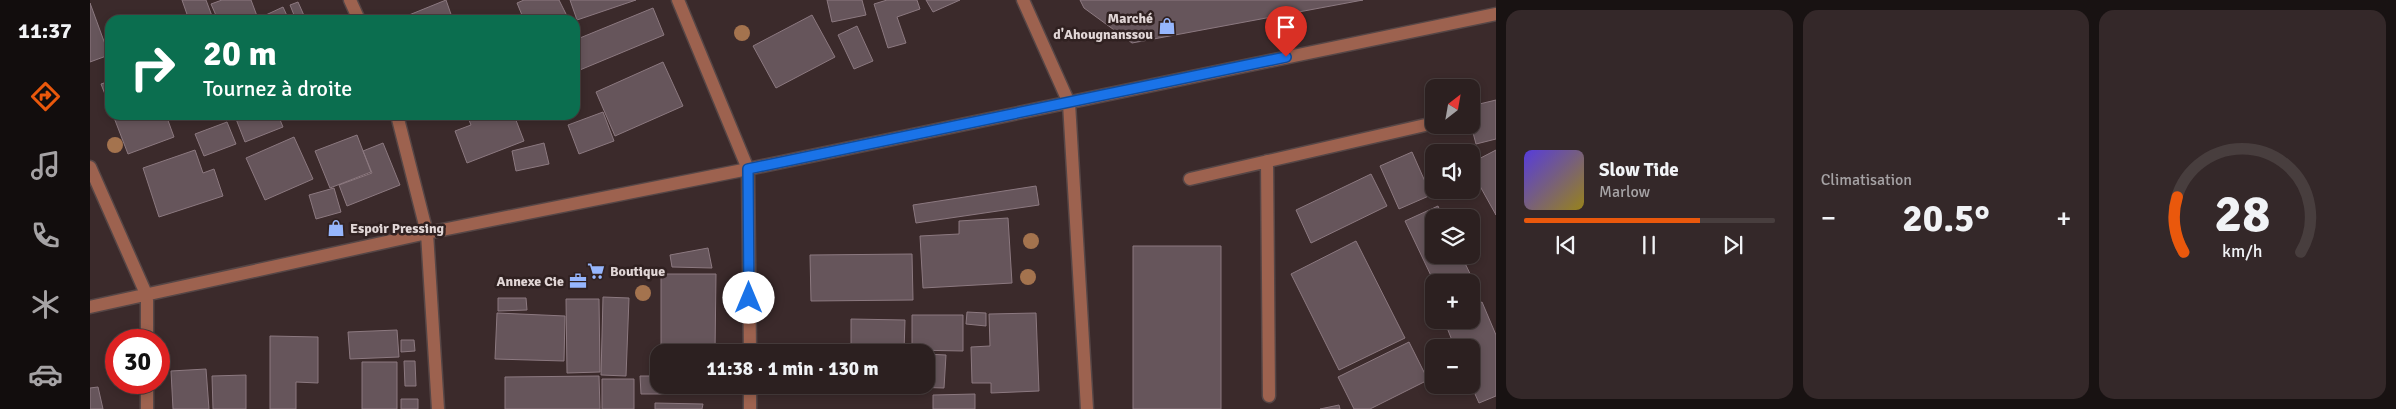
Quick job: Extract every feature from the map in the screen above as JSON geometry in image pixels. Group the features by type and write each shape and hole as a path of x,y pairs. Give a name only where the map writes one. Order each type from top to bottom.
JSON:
{"street":[{"path":"350,0 357,15"},
{"path":"678,0 748,169 750,344"},
{"path":"1023,0 1068,103 1087,409"},
{"path":"90,307 427,233 748,169 1496,14"},
{"path":"398,120 427,233 438,409"},
{"path":"1190,179 1425,125"},
{"path":"1267,162 1270,396"},
{"path":"90,167 147,296 147,329"},
{"path":"147,394 147,409"},
{"path":"750,394 750,409"}],"building":[{"path":"182,0 206,0 212,15 187,15"},
{"path":"222,0 251,0 257,15 216,15 211,4"},
{"path":"446,0 451,15 409,15"},
{"path":"524,0 559,0 566,15 522,15 517,3"},
{"path":"570,0 636,0 580,19 580,15 575,15"},
{"path":"827,0 862,0 866,15 832,22"},
{"path":"887,0 917,0 920,9 897,17 906,43 888,48 874,4"},
{"path":"926,0 960,0 933,12"},
{"name":"Marché d'Ahougnanssou","path":"1080,0 1363,0 1132,43 1084,8"},
{"path":"298,2 304,15 294,15 290,5"},
{"path":"90,3 105,44 105,56 90,62"},
{"path":"283,7 287,15 266,15"},
{"path":"653,8 664,35 580,70 580,38"},
{"path":"812,15 835,57 776,88 753,46"},
{"path":"857,26 873,61 854,69 838,35"},
{"path":"663,62 683,106 615,136 596,92"},
{"path":"105,83 105,94 101,84"},
{"path":"1496,100 1496,139 1476,144 1473,134 1480,134 1480,104"},
{"path":"603,112 614,141 579,154 568,125"},
{"path":"115,120 168,120 174,137 128,154"},
{"path":"236,120 280,120 283,127 245,142"},
{"path":"469,120 516,120 524,141 467,163 455,131 471,125"},
{"path":"227,122 236,144 204,156 195,134"},
{"path":"357,135 371,172 330,188 315,151"},
{"path":"294,137 313,179 265,200 246,158"},
{"path":"383,143 400,185 347,206 339,185 372,173 363,151"},
{"path":"544,143 549,164 516,171 512,151"},
{"path":"195,150 203,173 214,169 223,196 159,217 143,168"},
{"path":"1496,150 1496,215 1480,186 1480,158"},
{"path":"1412,152 1425,181 1425,198 1399,209 1380,166"},
{"path":"1371,174 1387,206 1311,243 1296,210"},
{"path":"1036,186 1039,205 916,223 913,205"},
{"path":"334,188 341,212 316,219 309,195"},
{"path":"1425,212 1425,263 1405,221"},
{"path":"1008,218 1012,283 923,288 920,236 959,234 959,221"},
{"path":"1356,241 1405,338 1339,370 1291,274"},
{"path":"1133,246 1221,246 1221,409 1133,409"},
{"path":"708,248 712,268 672,267 670,255"},
{"path":"912,254 913,300 811,301 810,255"},
{"path":"1425,264 1465,264 1470,274 1430,274"},
{"path":"661,274 716,274 715,344 661,344"},
{"path":"603,297 629,298 626,376 601,375"},
{"path":"498,298 526,298 527,310 498,311"},
{"path":"566,299 599,299 600,372 567,373"},
{"path":"1482,302 1496,335 1496,396 1479,403 1475,394 1480,394 1480,339 1451,339 1448,329 1480,329 1480,303"},
{"path":"967,312 986,313 986,326 966,324"},
{"path":"497,313 565,316 564,361 495,359"},
{"path":"1036,313 1039,391 991,393 991,383 972,383 971,347 990,346 989,314"},
{"path":"912,315 963,315 963,351 935,350 935,344 912,344"},
{"path":"851,319 905,320 904,344 851,344"},
{"path":"397,330 399,357 350,359 348,332"},
{"path":"270,336 318,337 318,383 296,382 296,409 270,409"},
{"path":"401,340 414,340 415,351 401,352"},
{"path":"1409,342 1425,374 1425,382 1370,409 1354,409 1338,377"},
{"path":"935,354 946,355 944,388 935,388"},
{"path":"404,361 415,361 416,386 405,386"},
{"path":"362,362 397,362 397,409 362,409"},
{"path":"206,369 209,409 173,409 171,371"},
{"path":"246,375 246,409 213,409 212,376"},
{"path":"599,376 600,409 505,409 505,377"},
{"path":"640,376 650,376 650,394 641,394"},
{"path":"602,379 634,379 634,409 602,409"},
{"path":"98,387 103,409 90,409 90,388"},
{"path":"975,394 975,409 933,409 933,395"},
{"path":"401,399 418,399 418,409 401,409"},
{"path":"655,403 703,404 702,409 655,409"},
{"path":"1339,405 1340,409 1320,409"}],"place":[{"name":"Marché d'Ahougnanssou","path":"1167,26"},
{"name":"Espoir Pressing","path":"336,228"},
{"name":"Boutique","path":"596,271"},
{"name":"Annexe Cie","path":"578,281"}],"route":[{"path":"749,298 748,169 1286,57"}]}
